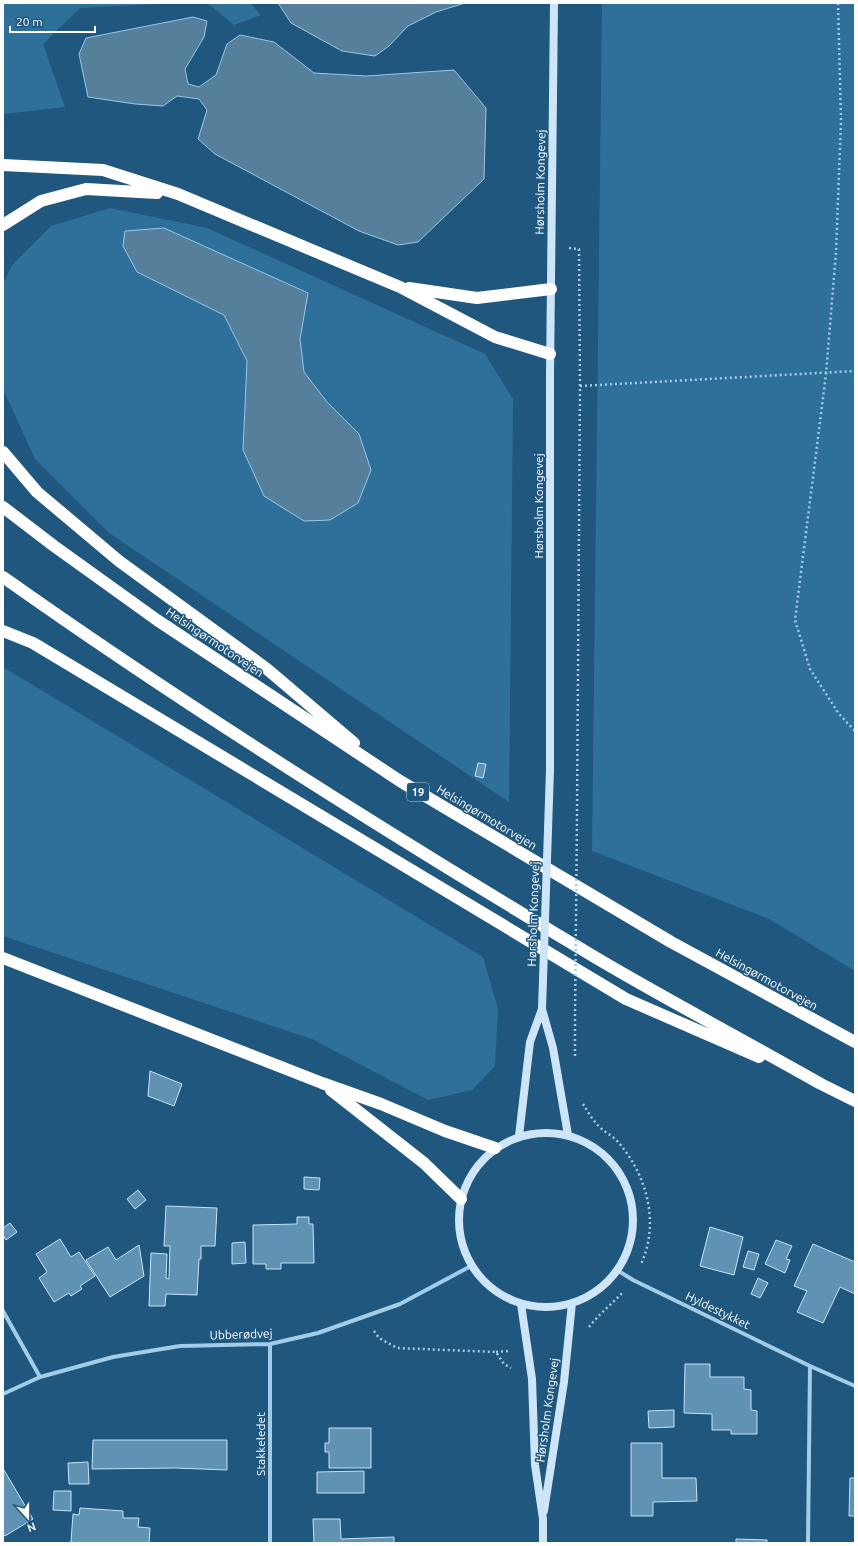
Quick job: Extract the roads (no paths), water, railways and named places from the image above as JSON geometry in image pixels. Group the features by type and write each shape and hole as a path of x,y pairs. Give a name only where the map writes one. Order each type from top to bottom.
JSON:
{"highway":[{"path":"3,165 103,170 178,194 400,287 494,337 550,354"},
{"path":"3,225 41,201 86,189 178,194"},
{"path":"400,287 477,298 551,289"},
{"path":"3,452 37,492 119,561 267,669 400,781"},
{"name":"Helsingørmotorvejen","path":"3,507 54,546 157,620 400,781 671,942 855,1042"},
{"path":"3,577 99,645 365,817 599,960 855,1101"},
{"path":"3,631 33,643 626,999 822,1084"},
{"path":"3,958 322,1083 381,1104 446,1131 495,1148"},
{"path":"322,1083 424,1163 461,1199"}],"main road":[{"name":"Hørsholm Kongevej","path":"554,3 550,354 550,770 542,1009 553,1048 568,1135"},
{"name":"Hørsholm Kongevej","path":"519,1136 530,1042 542,1009"},
{"path":"543,1132 568,1135 590,1144 609,1159 623,1178 631,1201 633,1225 628,1249 617,1270 598,1290 572,1303 555,1307 538,1307 521,1304 502,1295 485,1283 471,1266 459,1234 458,1216 461,1199 468,1180 480,1162 495,1148 519,1136 543,1132"},
{"name":"Hørsholm Kongevej","path":"543,1519 553,1462 564,1382 572,1303"},
{"name":"Hørsholm Kongevej","path":"521,1304 532,1379 535,1465 543,1519 543,1543"}],"street":[{"name":"Ubberødvej","path":"3,1394 40,1377 113,1357 180,1346 270,1344 318,1333 400,1304 471,1266"},
{"name":"Hyldestykket","path":"617,1270 633,1280 810,1366 855,1386"},
{"path":"3,1311 40,1377"},
{"name":"Stakkeledet","path":"270,1344 270,1543"},
{"path":"808,1543 810,1366"}]}
